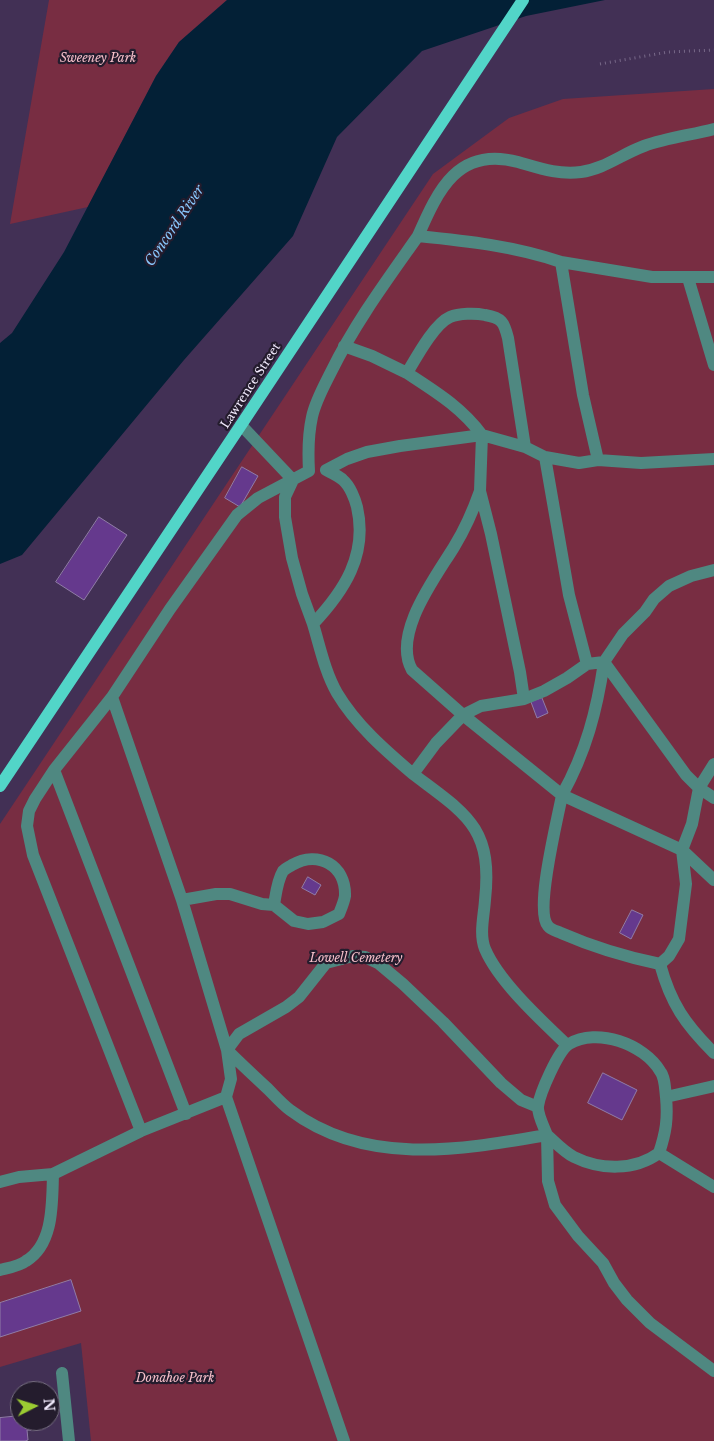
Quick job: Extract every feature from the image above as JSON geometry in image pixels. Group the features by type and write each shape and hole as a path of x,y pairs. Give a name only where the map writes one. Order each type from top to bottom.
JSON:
{"main road":[{"name":"Lawrence Street","path":"0,786 523,0"}],"street":[{"path":"309,471 308,450 312,416 344,346 371,302 418,236 428,212 448,182 462,167 479,160 492,158 510,160 556,173 594,170 644,146 714,129"},
{"path":"418,236 514,248 561,262 652,277 714,277"},
{"path":"561,262 584,395 598,460"},
{"path":"688,278 714,365"},
{"path":"407,373 423,346 450,317 482,314 497,318 504,324 508,338 525,448"},
{"path":"344,346 372,356 407,373 450,402 469,418 482,435 480,491 491,534 524,699"},
{"path":"241,426 293,480"},
{"path":"141,1131 33,855 28,826 29,811 54,770 112,697 165,617 237,515 258,498 309,471 326,470 347,459 367,452 482,435 525,448 545,457 579,463 598,460 641,463 714,459"},
{"path":"545,457 569,595 587,664"},
{"path":"313,624 332,604 349,577 359,546 361,524 355,500 344,481 326,470"},
{"path":"293,480 285,497 285,517 292,558 323,659 337,692 356,720 383,748 461,811 477,831 485,853 487,867 482,936 485,948 497,972 567,1045"},
{"path":"480,491 469,520 417,610 408,636 407,662 412,670 463,714 562,795 682,850 714,880"},
{"path":"660,964 622,956 548,927 544,920 543,897 562,795 575,771 589,734 599,696 604,662 623,634 645,612 654,599 669,586 691,576 714,570"},
{"path":"414,774 436,743 463,714 481,706 524,699 544,691 587,664 604,662"},
{"path":"604,662 686,775 699,788 714,798"},
{"path":"112,697 182,900 226,1050 231,1079 226,1097 344,1441"},
{"path":"660,964 669,956 680,939 686,884 682,850 692,824 699,788 714,764"},
{"path":"54,770 186,1114"},
{"path":"182,900 216,894 230,894 262,904 274,904 294,921 308,924 323,922 338,914 345,898 344,885 338,871 329,863 312,858 299,861 285,869 279,878 274,904"},
{"path":"226,1050 239,1034 299,998 326,963 353,956 364,957 378,963 404,984 443,1022 501,1084 521,1100 538,1107"},
{"path":"660,964 667,989 679,1013 697,1036 714,1053"},
{"path":"226,1050 289,1110 322,1130 365,1144 403,1150 443,1150 547,1135 574,1156 598,1165 621,1167 648,1161 659,1152 666,1132 668,1117 662,1072 649,1057 634,1046 600,1038 581,1039 567,1045 554,1065 544,1087 538,1107 547,1135 548,1181 556,1205 578,1236 603,1263 614,1283 627,1300 650,1324 714,1371"},
{"path":"666,1097 714,1086"},
{"path":"0,1182 19,1177 53,1174 141,1131 226,1097"},
{"path":"659,1152 714,1187"},
{"path":"0,1270 26,1262 41,1247 48,1230 53,1174"},
{"path":"62,1373 69,1441"}],"path":[{"path":"600,64 668,52 714,50"}],"green space":[{"name":"Sweeney Park","path":"49,0 227,0 179,42 156,76 88,207 10,224"},
{"name":"Lowell Cemetery","path":"714,89 714,1441 91,1441 81,1343 0,1367 0,824 433,174 509,118 563,99"}],"water":[{"name":"Concord River","path":"227,0 605,0 526,16 422,51 337,137 293,236 184,360 22,555 0,564 0,343 12,333 64,252 156,76 179,42"}],"building":[{"path":"242,467 258,476 240,507 225,498"},
{"path":"99,517 127,535 84,600 56,582"},
{"path":"542,698 548,713 537,718 531,702"},
{"path":"308,877 321,885 315,895 302,888"},
{"path":"632,910 643,915 631,939 620,933"},
{"path":"603,1073 637,1090 622,1120 588,1103"},
{"path":"71,1280 81,1311 0,1337 0,1303"},
{"path":"10,1417 10,1431 27,1431 28,1440 0,1441 0,1418"}],"park label":[{"name":"Donahoe Park","path":"175,1379"}]}
